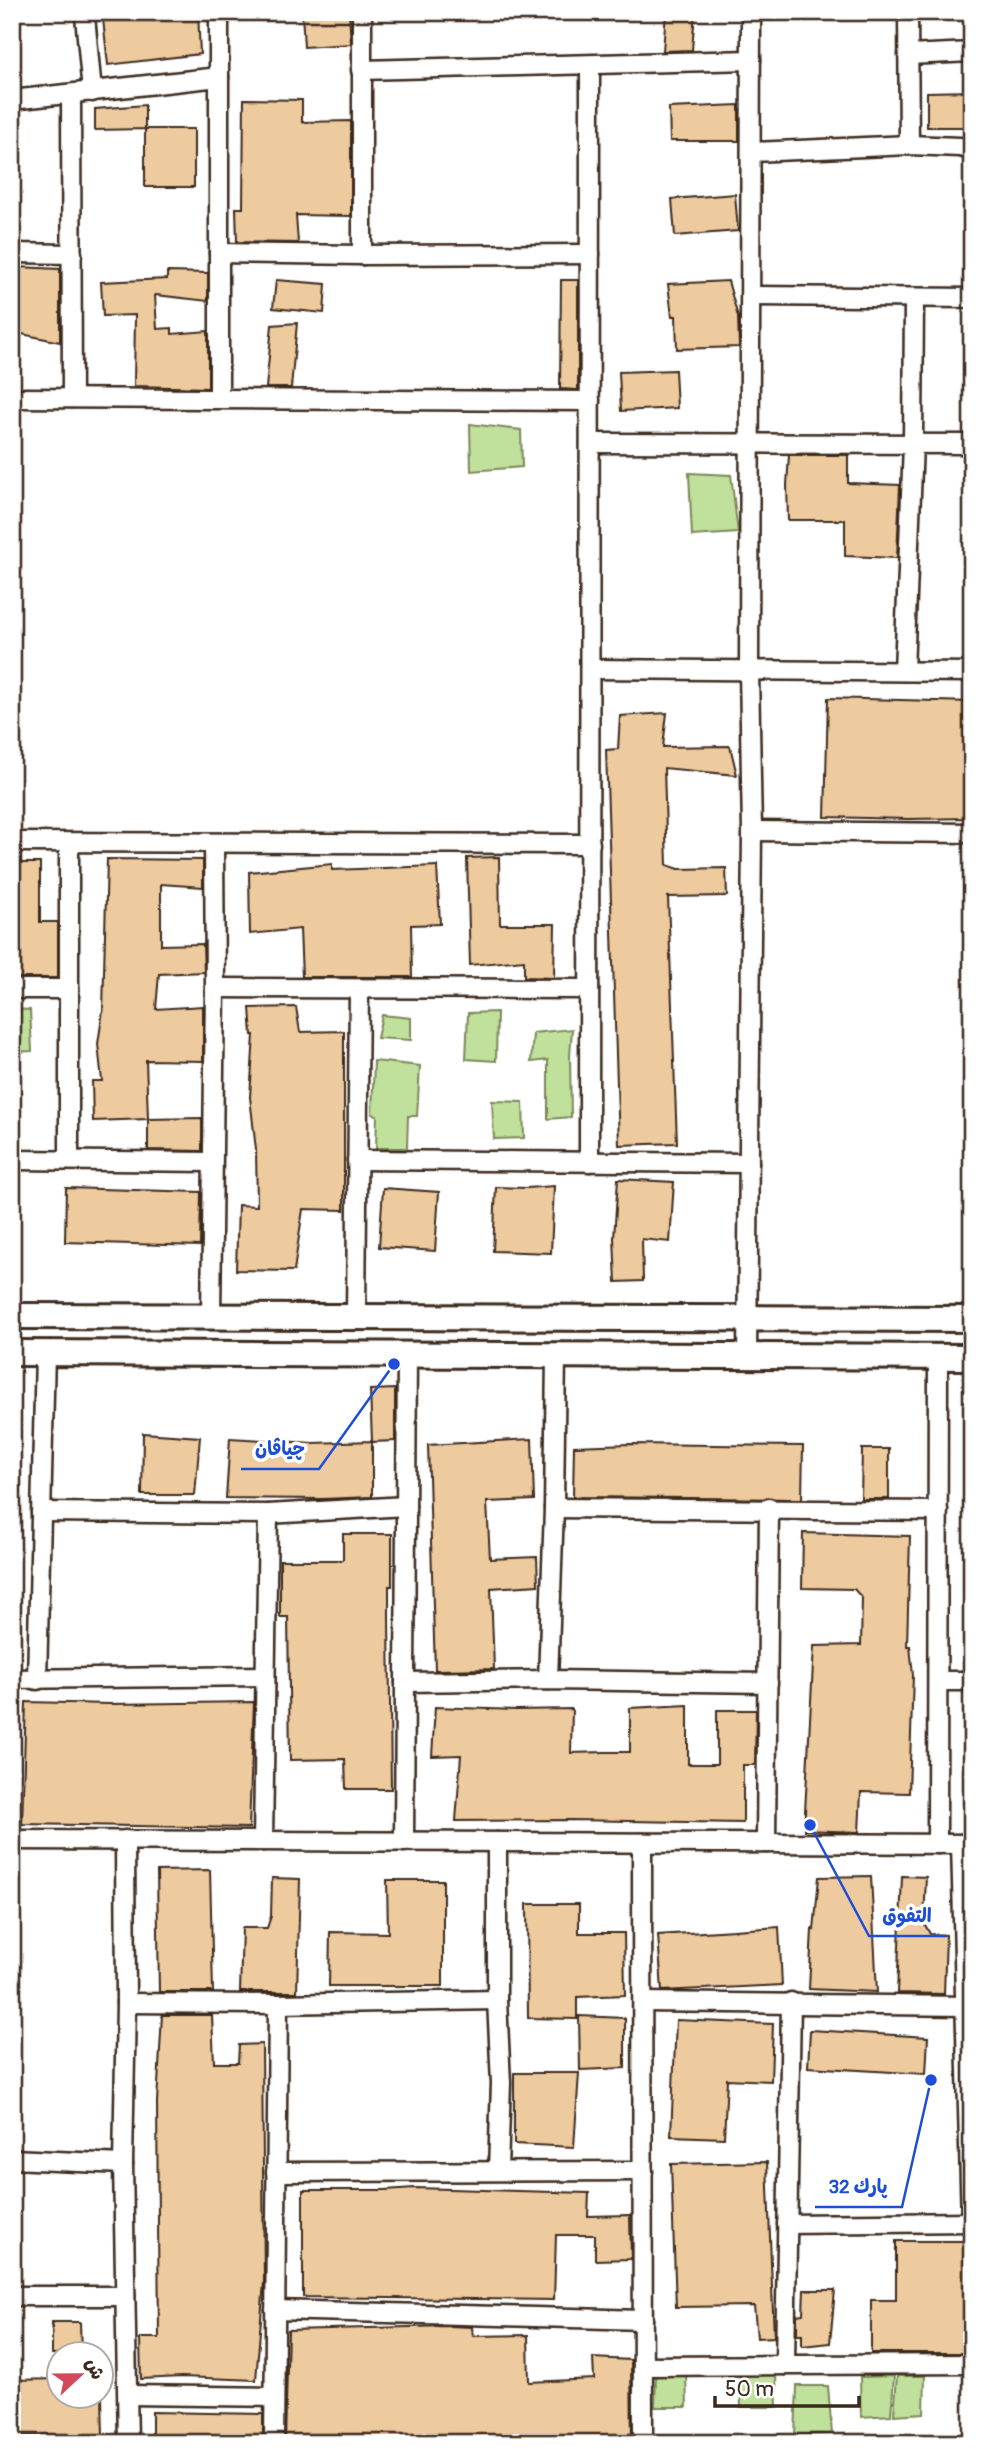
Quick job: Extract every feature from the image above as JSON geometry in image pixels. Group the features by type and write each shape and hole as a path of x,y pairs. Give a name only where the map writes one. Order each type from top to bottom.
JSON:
{"street":[{"path":"219,12 219,398"},
{"path":"362,12 362,255"},
{"path":"747,1356 752,831 749,671 751,12"},
{"path":"908,12 909,145"},
{"path":"85,16 92,92"},
{"path":"908,55 972,52"},
{"path":"361,70 751,60"},
{"path":"589,1162 590,66"},
{"path":"12,100 219,77"},
{"path":"71,94 72,398"},
{"path":"752,152 909,145 972,150"},
{"path":"12,253 72,254"},
{"path":"219,253 590,254"},
{"path":"751,296 972,298"},
{"path":"904,671 913,444 914,299"},
{"path":"12,398 590,401"},
{"path":"590,443 972,444"},
{"path":"590,669 972,671"},
{"path":"752,831 972,833"},
{"path":"12,842 590,844"},
{"path":"69,843 69,1160"},
{"path":"211,1316 214,844"},
{"path":"215,988 589,989"},
{"path":"12,989 69,989"},
{"path":"356,1317 359,989"},
{"path":"12,1160 212,1162"},
{"path":"357,1160 749,1164"},
{"path":"12,1316 972,1319"},
{"path":"12,1353 972,1357"},
{"path":"37,1680 44,1353"},
{"path":"404,1842 407,1354"},
{"path":"548,1680 556,1354"},
{"path":"937,1844 938,1357"},
{"path":"41,1512 268,1514 406,1506"},
{"path":"554,1508 938,1511"},
{"path":"766,1843 769,1508"},
{"path":"263,1841 268,1514"},
{"path":"12,1679 265,1676"},
{"path":"405,1682 548,1680 768,1683"},
{"path":"939,1681 972,1681"},
{"path":"12,1840 966,1844 966,2006 971,2222 787,2224"},
{"path":"125,1840 123,2164 128,2443"},
{"path":"497,1842 497,2000 501,2083 498,2170"},
{"path":"642,1843 643,2443"},
{"path":"126,2003 278,2004 497,2000"},
{"path":"643,2002 966,2006"},
{"path":"785,2365 792,2003"},
{"path":"274,2443 278,2004"},
{"path":"12,2159 123,2164"},
{"path":"276,2172 643,2171"},
{"path":"12,2296 125,2297"},
{"path":"275,2310 643,2320"},
{"path":"643,2366 972,2364"},
{"path":"128,2395 274,2397"}],"green space":[{"path":"470,424 521,430 522,467 471,471"},
{"path":"689,473 731,475 738,533 692,536"},
{"path":"12,1009 30,1010 32,1051 12,1052"},
{"path":"497,1012 496,1061 466,1059 468,1013"},
{"path":"382,1015 411,1018 411,1040 377,1038"},
{"path":"572,1029 571,1117 548,1119 548,1060 531,1062 533,1033"},
{"path":"374,1061 420,1066 417,1116 408,1116 407,1148 376,1148 377,1115 372,1114"},
{"path":"492,1101 523,1102 524,1138 494,1139"},
{"path":"656,2372 686,2373 687,2407 655,2407"},
{"path":"740,2374 776,2374 777,2407 741,2407"},
{"path":"894,2376 891,2415 861,2417 860,2377"},
{"path":"897,2376 925,2376 924,2413 894,2415"},
{"path":"797,2386 828,2386 832,2434 795,2435"}],"building":[{"path":"163,12 198,12 200,54 108,65 103,19"},
{"path":"349,12 351,44 304,47 302,13"},
{"path":"666,12 695,12 692,50 663,51"},
{"path":"972,91 972,127 927,127 927,92"},
{"path":"244,99 302,100 302,122 351,121 351,216 296,215 298,243 237,242 236,208 243,208"},
{"path":"145,105 145,129 95,130 95,109"},
{"path":"739,105 739,141 670,141 669,108"},
{"path":"145,129 194,129 194,187 145,187"},
{"path":"735,194 738,231 675,236 672,199"},
{"path":"17,267 60,269 60,342 12,332 12,270 17,270"},
{"path":"167,272 208,273 208,301 155,295 157,329 172,328 172,334 208,331 208,388 134,386 135,315 103,316 101,282 167,279"},
{"path":"276,280 326,284 324,313 273,308"},
{"path":"561,280 578,280 578,390 560,389"},
{"path":"728,281 738,317 739,347 677,349 676,316 672,316 668,284"},
{"path":"297,323 291,388 266,388 272,325"},
{"path":"675,370 677,408 621,411 619,372"},
{"path":"789,455 848,455 848,483 900,485 897,558 845,556 845,520 788,520"},
{"path":"828,698 972,702 972,818 825,817"},
{"path":"667,713 663,747 730,746 737,775 664,768 667,865 679,869 726,868 727,896 668,897 677,1143 619,1145 606,750 618,749 620,716"},
{"path":"499,857 500,924 555,924 554,978 524,977 524,960 470,965 467,858"},
{"path":"107,859 203,860 203,887 161,884 161,945 203,944 204,972 159,974 156,1009 203,1006 203,1061 146,1060 148,1119 93,1121 92,1081 102,1081 98,1044 103,1010"},
{"path":"12,863 40,863 40,922 58,922 58,978 12,978"},
{"path":"332,864 332,870 437,866 440,924 411,925 412,977 302,977 300,929 250,934 249,872"},
{"path":"296,1007 300,1032 344,1031 344,1210 303,1209 294,1271 236,1270 238,1205 257,1206 256,1150 250,1097 254,1035 250,1008"},
{"path":"202,1118 202,1151 148,1150 148,1119"},
{"path":"618,1179 674,1182 670,1242 642,1239 643,1281 616,1282 614,1238"},
{"path":"554,1186 551,1253 493,1251 496,1187"},
{"path":"66,1188 201,1192 200,1246 65,1242"},
{"path":"383,1188 439,1192 435,1251 379,1247"},
{"path":"395,1389 395,1441 372,1442 372,1497 226,1498 230,1438 313,1443 372,1441 370,1390"},
{"path":"143,1433 200,1437 195,1495 142,1495"},
{"path":"532,1439 534,1500 487,1502 490,1559 537,1557 538,1585 491,1588 494,1669 435,1670 428,1445"},
{"path":"574,1446 803,1446 802,1499 573,1497"},
{"path":"862,1449 889,1449 889,1499 861,1499"},
{"path":"803,1533 910,1536 907,1646 910,1646 913,1675 909,1793 861,1792 859,1832 804,1830 814,1646 861,1645 862,1598 854,1589 802,1588"},
{"path":"343,1534 392,1534 392,1586 389,1586 391,1789 346,1789 345,1759 290,1760 288,1617 280,1617 280,1560 343,1560"},
{"path":"26,1702 254,1702 249,1828 22,1824"},
{"path":"688,1705 688,1764 717,1764 717,1710 756,1710 755,1765 743,1765 743,1823 456,1821 461,1755 432,1756 435,1707 572,1709 571,1753 630,1752 630,1708"},
{"path":"210,1870 213,1992 159,1992 157,1871"},
{"path":"871,1876 877,1992 809,1989 812,1929 814,1930 819,1877"},
{"path":"902,1876 926,1877 924,1923 930,1934 946,1935 944,1994 897,1993"},
{"path":"272,1878 300,1879 297,1992 240,1992 242,1928 267,1928 271,1916"},
{"path":"387,1880 443,1880 443,1986 329,1986 330,1932 388,1933"},
{"path":"527,1904 579,1904 579,1933 624,1933 625,1995 577,1997 577,2019 528,2018"},
{"path":"779,1927 782,1985 662,1991 658,1935"},
{"path":"162,2015 212,2015 214,2063 238,2063 239,2045 262,2044 264,2282 256,2380 182,2377 141,2379 140,2338 159,2338 157,2102"},
{"path":"579,2016 625,2018 625,2068 580,2070"},
{"path":"676,2020 773,2024 771,2081 727,2079 724,2138 671,2136"},
{"path":"810,2030 928,2037 926,2074 808,2067"},
{"path":"514,2073 579,2073 574,2147 514,2144"},
{"path":"767,2162 774,2337 757,2338 754,2306 676,2307 671,2164"},
{"path":"415,2188 589,2193 588,2216 630,2215 631,2259 595,2260 595,2235 556,2235 554,2300 303,2297 303,2190"},
{"path":"896,2241 972,2241 972,2353 871,2353 871,2300 896,2300"},
{"path":"804,2290 835,2290 830,2343 802,2346 802,2335 797,2335 797,2315 803,2314"},
{"path":"52,2322 80,2322 81,2340 52,2340"},
{"path":"472,2327 473,2336 528,2335 529,2382 594,2379 593,2358 631,2360 632,2442 285,2443 288,2330"},
{"path":"46,2379 46,2410 102,2410 103,2435 12,2436 12,2380"},
{"path":"152,2412 263,2414 263,2443 152,2443"}],"place":[{"name":"چياڤان","path":"394,1364"},
{"name":"التفوق","path":"810,1825"},
{"name":"32 پارك","path":"931,2080"}]}
